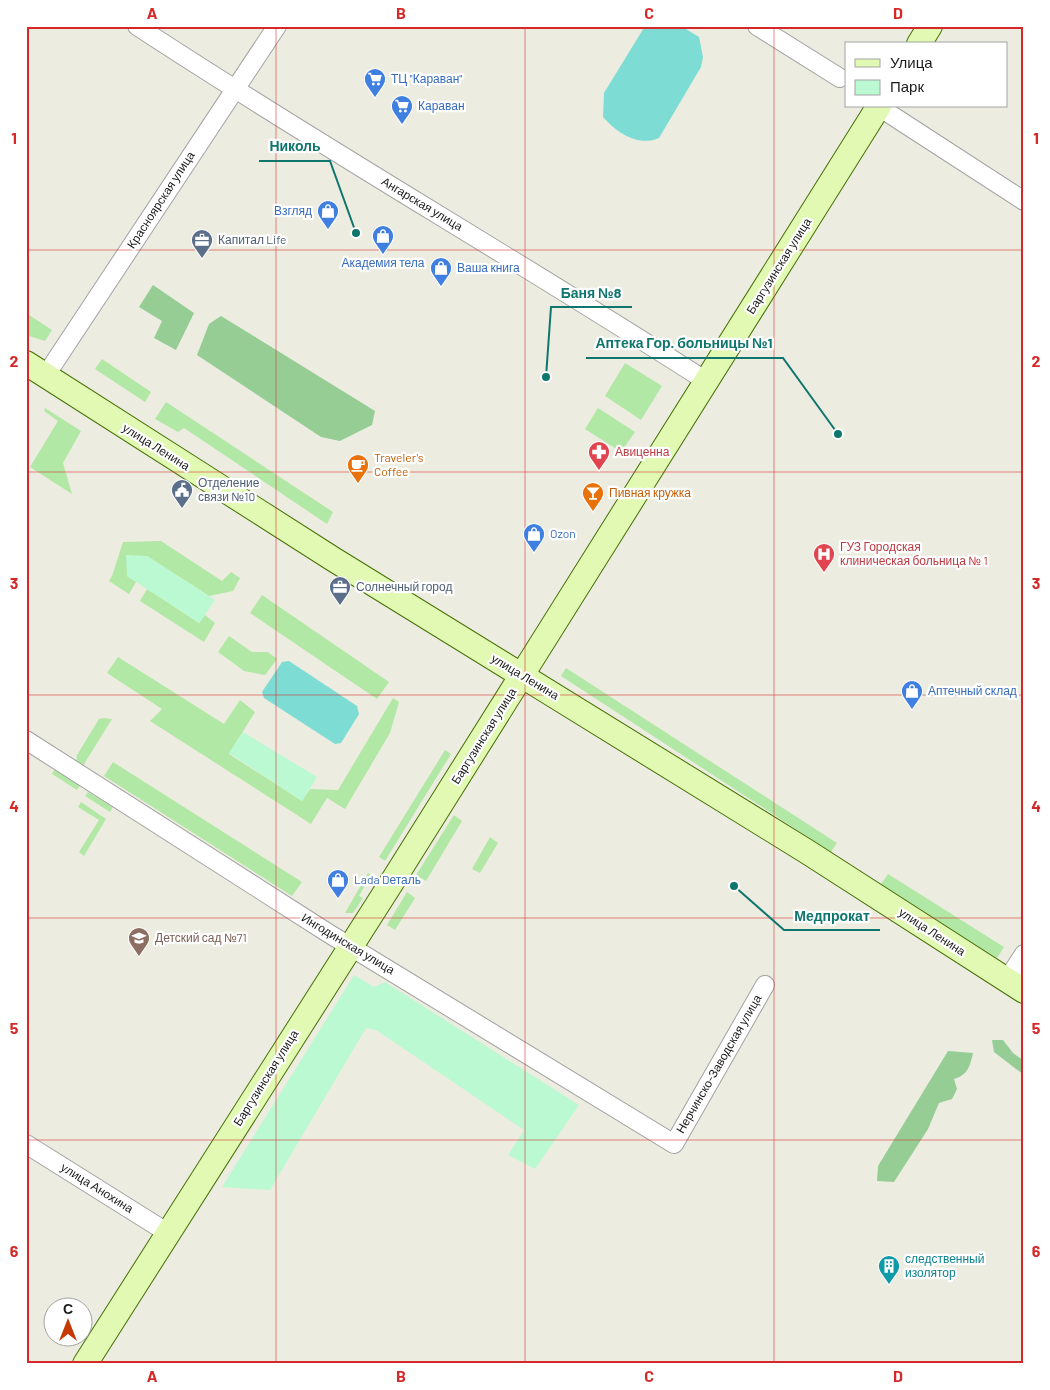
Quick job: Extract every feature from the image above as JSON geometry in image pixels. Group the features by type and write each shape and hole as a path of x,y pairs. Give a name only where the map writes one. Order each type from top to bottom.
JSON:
{"main road":[{"path":"920,42 930,26"},
{"name":"Баргузинская улица","path":"85,1364 351,946 878,108"},
{"name":"улица Ленина","path":"26,363 333,559 814,857 1015,986"}],"street":[{"name":"Ангарская улица","path":"137,26 233,89 520,263 706,382"},
{"name":"Красноярская улица","path":"46,375 233,89 277,26"},
{"path":"758,26 840,78"},
{"path":"882,108 1024,201"},
{"name":"Ингодинская улица","path":"26,740 351,946 674,1144"},
{"path":"1015,986 1024,954"},
{"name":"Нерчинско-Заводская улица","path":"674,1144 765,985"},
{"name":"улица Анохина","path":"26,1144 168,1233"}],"green space":[{"path":"153,285 194,313 176,350 154,338 162,321 139,307"},
{"path":"26,313 52,330 45,341 26,335"},
{"path":"221,316 375,411 372,425 340,441 321,437 197,355 209,324"},
{"path":"102,359 151,392 145,402 95,369"},
{"path":"625,363 662,386 641,420 605,396"},
{"path":"166,402 333,512 327,524 184,428 178,432 155,419"},
{"path":"45,408 81,431 63,463 72,494 30,467 58,421 44,411"},
{"path":"598,408 635,432 621,452 585,429"},
{"path":"161,541 222,581 231,572 240,578 233,591 209,596 147,556 127,576 136,582 129,594 109,581 123,542"},
{"path":"126,555 147,556 215,600 199,623 127,576"},
{"path":"147,589 199,623 205,615 215,623 204,642 140,601"},
{"path":"262,595 389,682 377,699 250,613"},
{"path":"229,636 252,652 268,652 277,659 265,675 244,671 218,652"},
{"path":"118,657 224,724 240,700 255,712 229,754 302,801 310,789 338,790 393,698 399,702 390,733 345,809 327,798 311,824 150,721 162,709 107,673"},
{"path":"566,668 837,843 831,852 561,676"},
{"path":"99,719 112,719 81,769 76,763 77,755"},
{"path":"243,732 317,777 302,801 229,753"},
{"path":"445,750 451,754 385,861 379,857"},
{"path":"113,762 302,882 292,896 104,776"},
{"path":"55,769 80,785 77,790 52,774"},
{"path":"88,792 113,807 110,812 85,796"},
{"path":"81,802 106,819 84,856 79,852 99,820 78,807"},
{"path":"454,815 462,821 426,881 416,875"},
{"path":"490,837 498,843 480,873 472,869"},
{"path":"368,873 371,875 359,896 363,898 353,913 345,913"},
{"path":"888,874 1004,947 997,958 881,884"},
{"path":"407,892 415,898 395,930 387,925"},
{"path":"354,975 374,987 385,982 579,1105 535,1169 508,1155 524,1130 376,1030 366,1028 270,1190 222,1187"},
{"path":"992,1040 1003,1040 1013,1053 1024,1061 1024,1075 994,1052"},
{"path":"948,1051 973,1053 968,1069 954,1079 957,1089 952,1099 939,1103 928,1129 894,1182 877,1181 878,1166"}],"shaded area":[{"path":"645,26 681,26 699,37 703,57 701,67 659,138 643,141 621,133 603,117 604,93"},
{"path":"289,661 357,706 359,714 341,743 335,744 264,698 262,692 282,662"}],"place":[{"name":"ТЦ \"Караван\"","path":"375,98"},
{"name":"Караван","path":"402,125"},
{"name":"Взгляд","path":"328,230"},
{"name":"Николь","path":"356,233"},
{"name":"Академия тела","path":"383,255"},
{"name":"Капитал Life","path":"202,259"},
{"name":"Ваша книга","path":"441,287"},
{"name":"Баня №8","path":"546,377"},
{"name":"Аптека Гор. больницы №1","path":"838,434"},
{"name":"Авиценна","path":"599,471"},
{"name":"Traveler's Coffee","path":"358,484"},
{"name":"Отделение связи №10","path":"182,509"},
{"name":"Пивная кружка","path":"593,512"},
{"name":"Ozon","path":"534,553"},
{"name":"ГУЗ Городская клиническая больница № 1","path":"824,573"},
{"name":"Солнечный город","path":"340,606"},
{"name":"Аптечный склад","path":"912,710"},
{"name":"Медпрокат","path":"734,886"},
{"name":"Lada Dеталь","path":"338,899"},
{"name":"Детский сад №71","path":"139,957"},
{"name":"следственный изолятор","path":"889,1285"}]}
